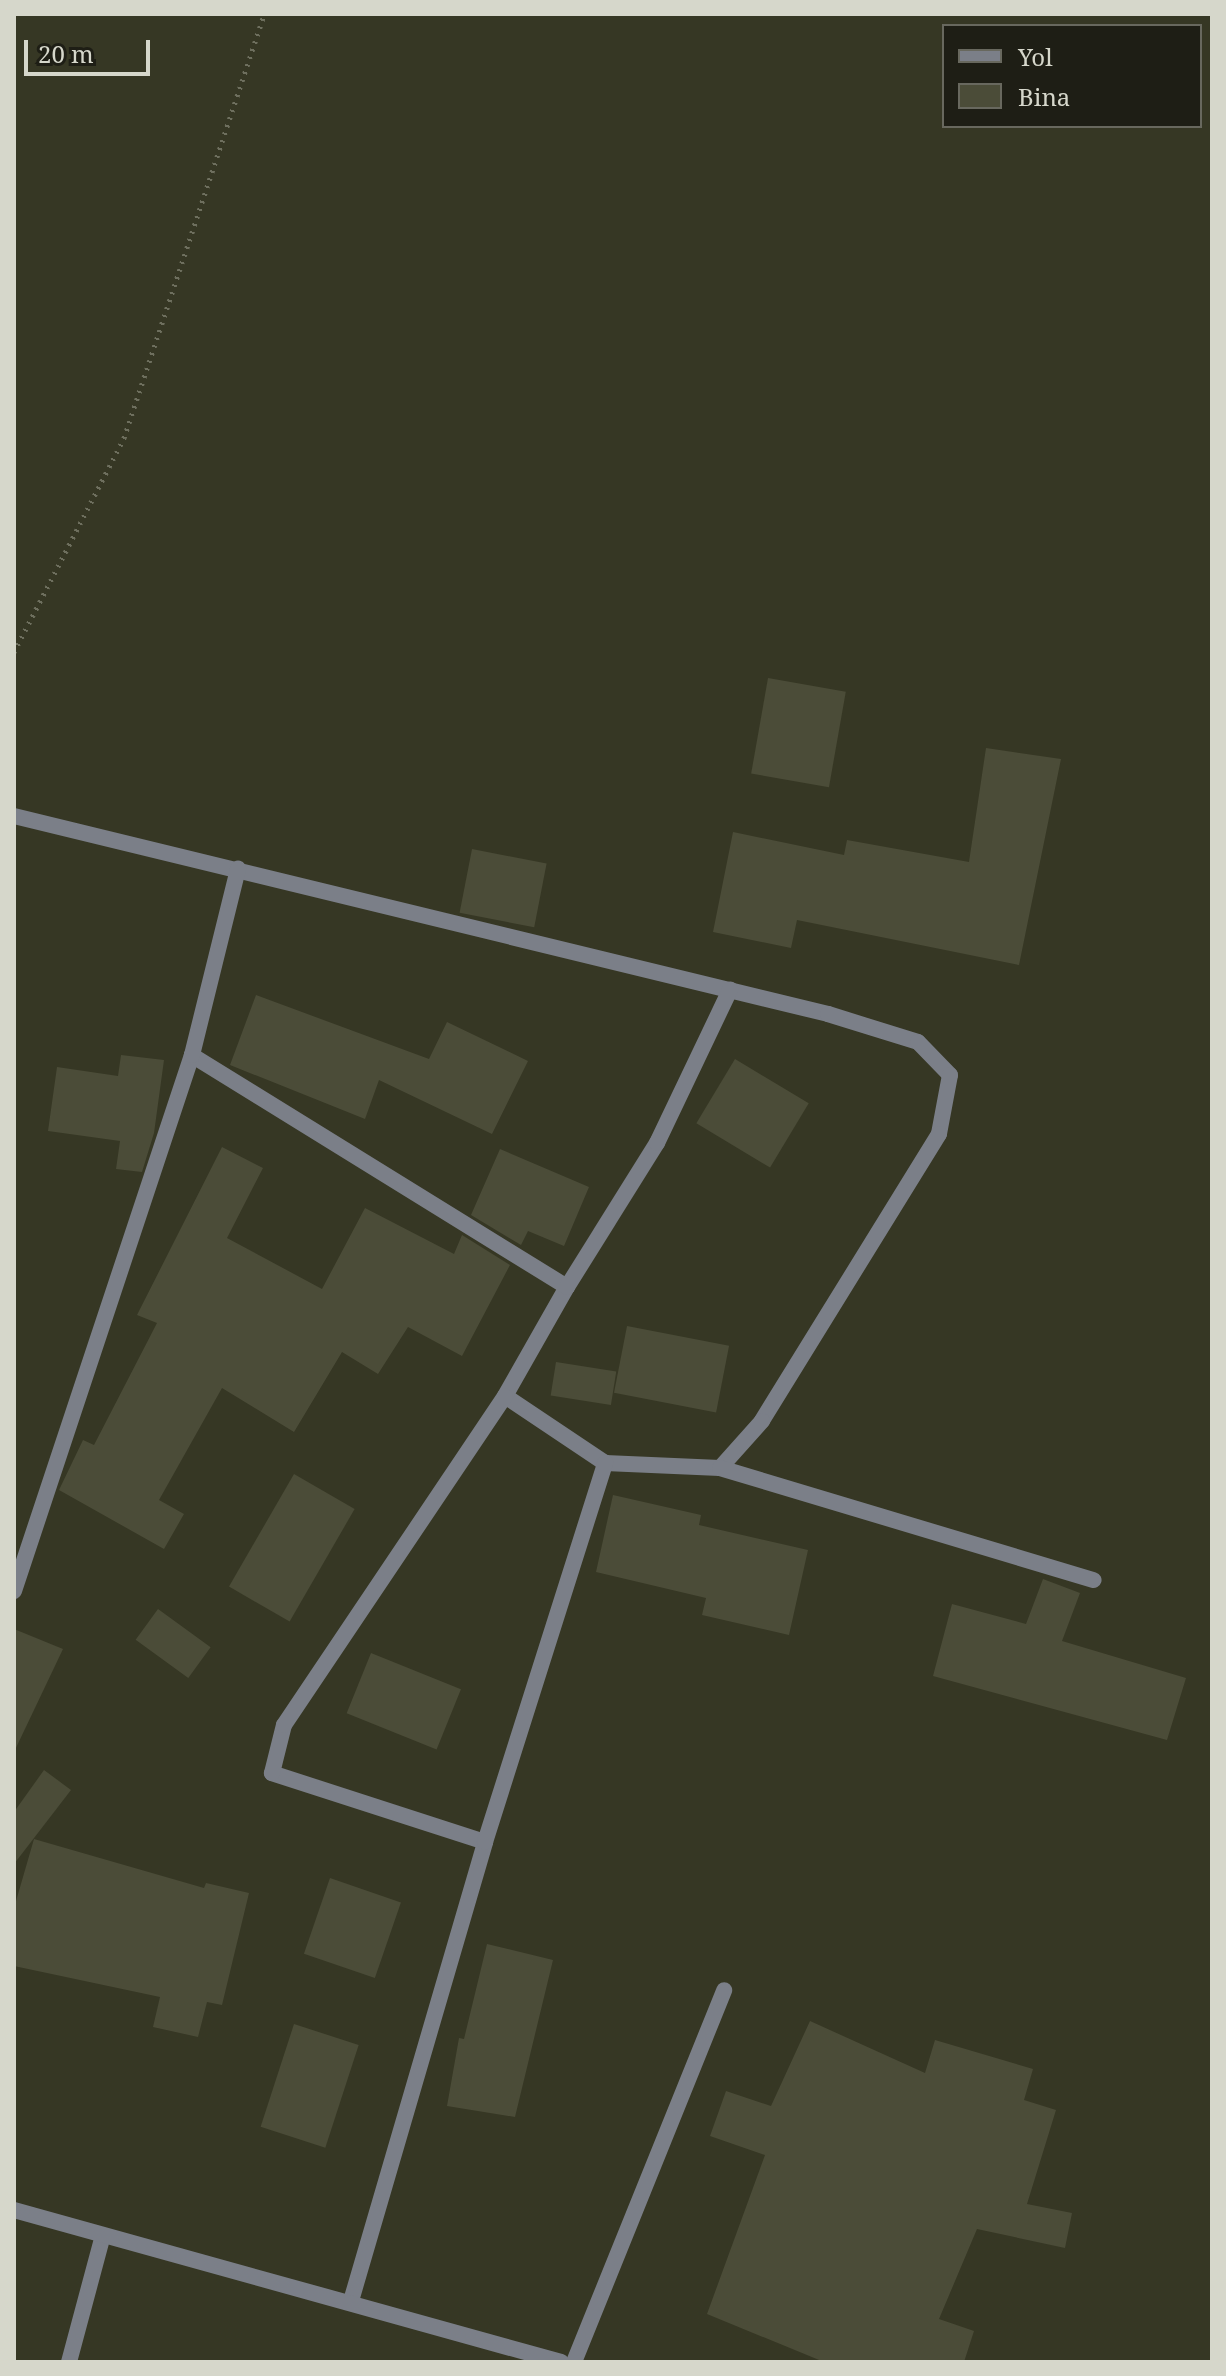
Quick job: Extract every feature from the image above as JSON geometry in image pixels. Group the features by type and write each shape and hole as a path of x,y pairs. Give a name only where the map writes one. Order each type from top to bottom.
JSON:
{"street":[{"path":"14,816 730,990 918,1042 950,1075 939,1134 762,1421 720,1468"},
{"path":"14,1591 192,1055 238,869"},
{"path":"485,1842 272,1773 284,1725 505,1396 567,1287 657,1143 730,990"},
{"path":"192,1055 567,1287"},
{"path":"505,1396 605,1463 720,1468 1094,1580"},
{"path":"351,2301 485,1842 605,1463"},
{"path":"574,2362 724,1990"},
{"path":"14,2210 351,2301 561,2362"},
{"path":"69,2362 103,2235"}],"path":[{"path":"14,652 124,438 264,14"}],"building":[{"path":"768,678 846,692 829,787 751,774"},
{"path":"986,748 1061,759 1019,965 797,920 791,948 713,932 733,832 844,855 847,840 969,862"},
{"path":"472,849 547,864 534,927 460,913"},
{"path":"256,995 429,1059 447,1022 528,1061 492,1134 379,1080 365,1119 230,1065"},
{"path":"121,1055 164,1060 154,1133 142,1172 116,1169 120,1141 48,1131 57,1067 118,1076"},
{"path":"735,1059 809,1103 770,1168 696,1123"},
{"path":"222,1147 263,1168 227,1238 322,1289 365,1208 454,1254 462,1235 510,1265 462,1356 408,1327 378,1374 342,1352 294,1432 222,1388 159,1500 184,1514 164,1549 59,1490 83,1440 94,1445 157,1323 137,1315"},
{"path":"500,1149 589,1187 564,1246 528,1231 521,1245 471,1215"},
{"path":"627,1326 729,1346 716,1413 614,1393"},
{"path":"556,1362 616,1372 611,1405 551,1396"},
{"path":"294,1474 355,1509 290,1622 229,1587"},
{"path":"613,1495 701,1515 699,1525 808,1550 789,1635 702,1615 706,1598 596,1572"},
{"path":"1043,1579 1080,1593 1062,1641 1186,1678 1167,1740 933,1676 952,1604 1026,1624"},
{"path":"158,1609 211,1647 188,1678 136,1640"},
{"path":"14,1629 63,1649 14,1752"},
{"path":"371,1653 461,1689 437,1750 347,1713"},
{"path":"44,1770 71,1790 14,1864 14,1812"},
{"path":"34,1839 204,1888 206,1883 249,1893 222,2005 207,2002 198,2037 153,2027 160,1997 14,1966 14,1908"},
{"path":"330,1878 401,1902 375,1978 304,1954"},
{"path":"487,1944 553,1960 515,2117 447,2106 459,2038 464,2039"},
{"path":"810,2021 925,2073 935,2040 1033,2069 1024,2100 1056,2110 1027,2204 1072,2213 1065,2248 977,2229 939,2319 974,2331 964,2362 824,2362 707,2314 765,2155 710,2136 726,2091 771,2106"},
{"path":"294,2024 359,2045 325,2148 261,2127"}]}
